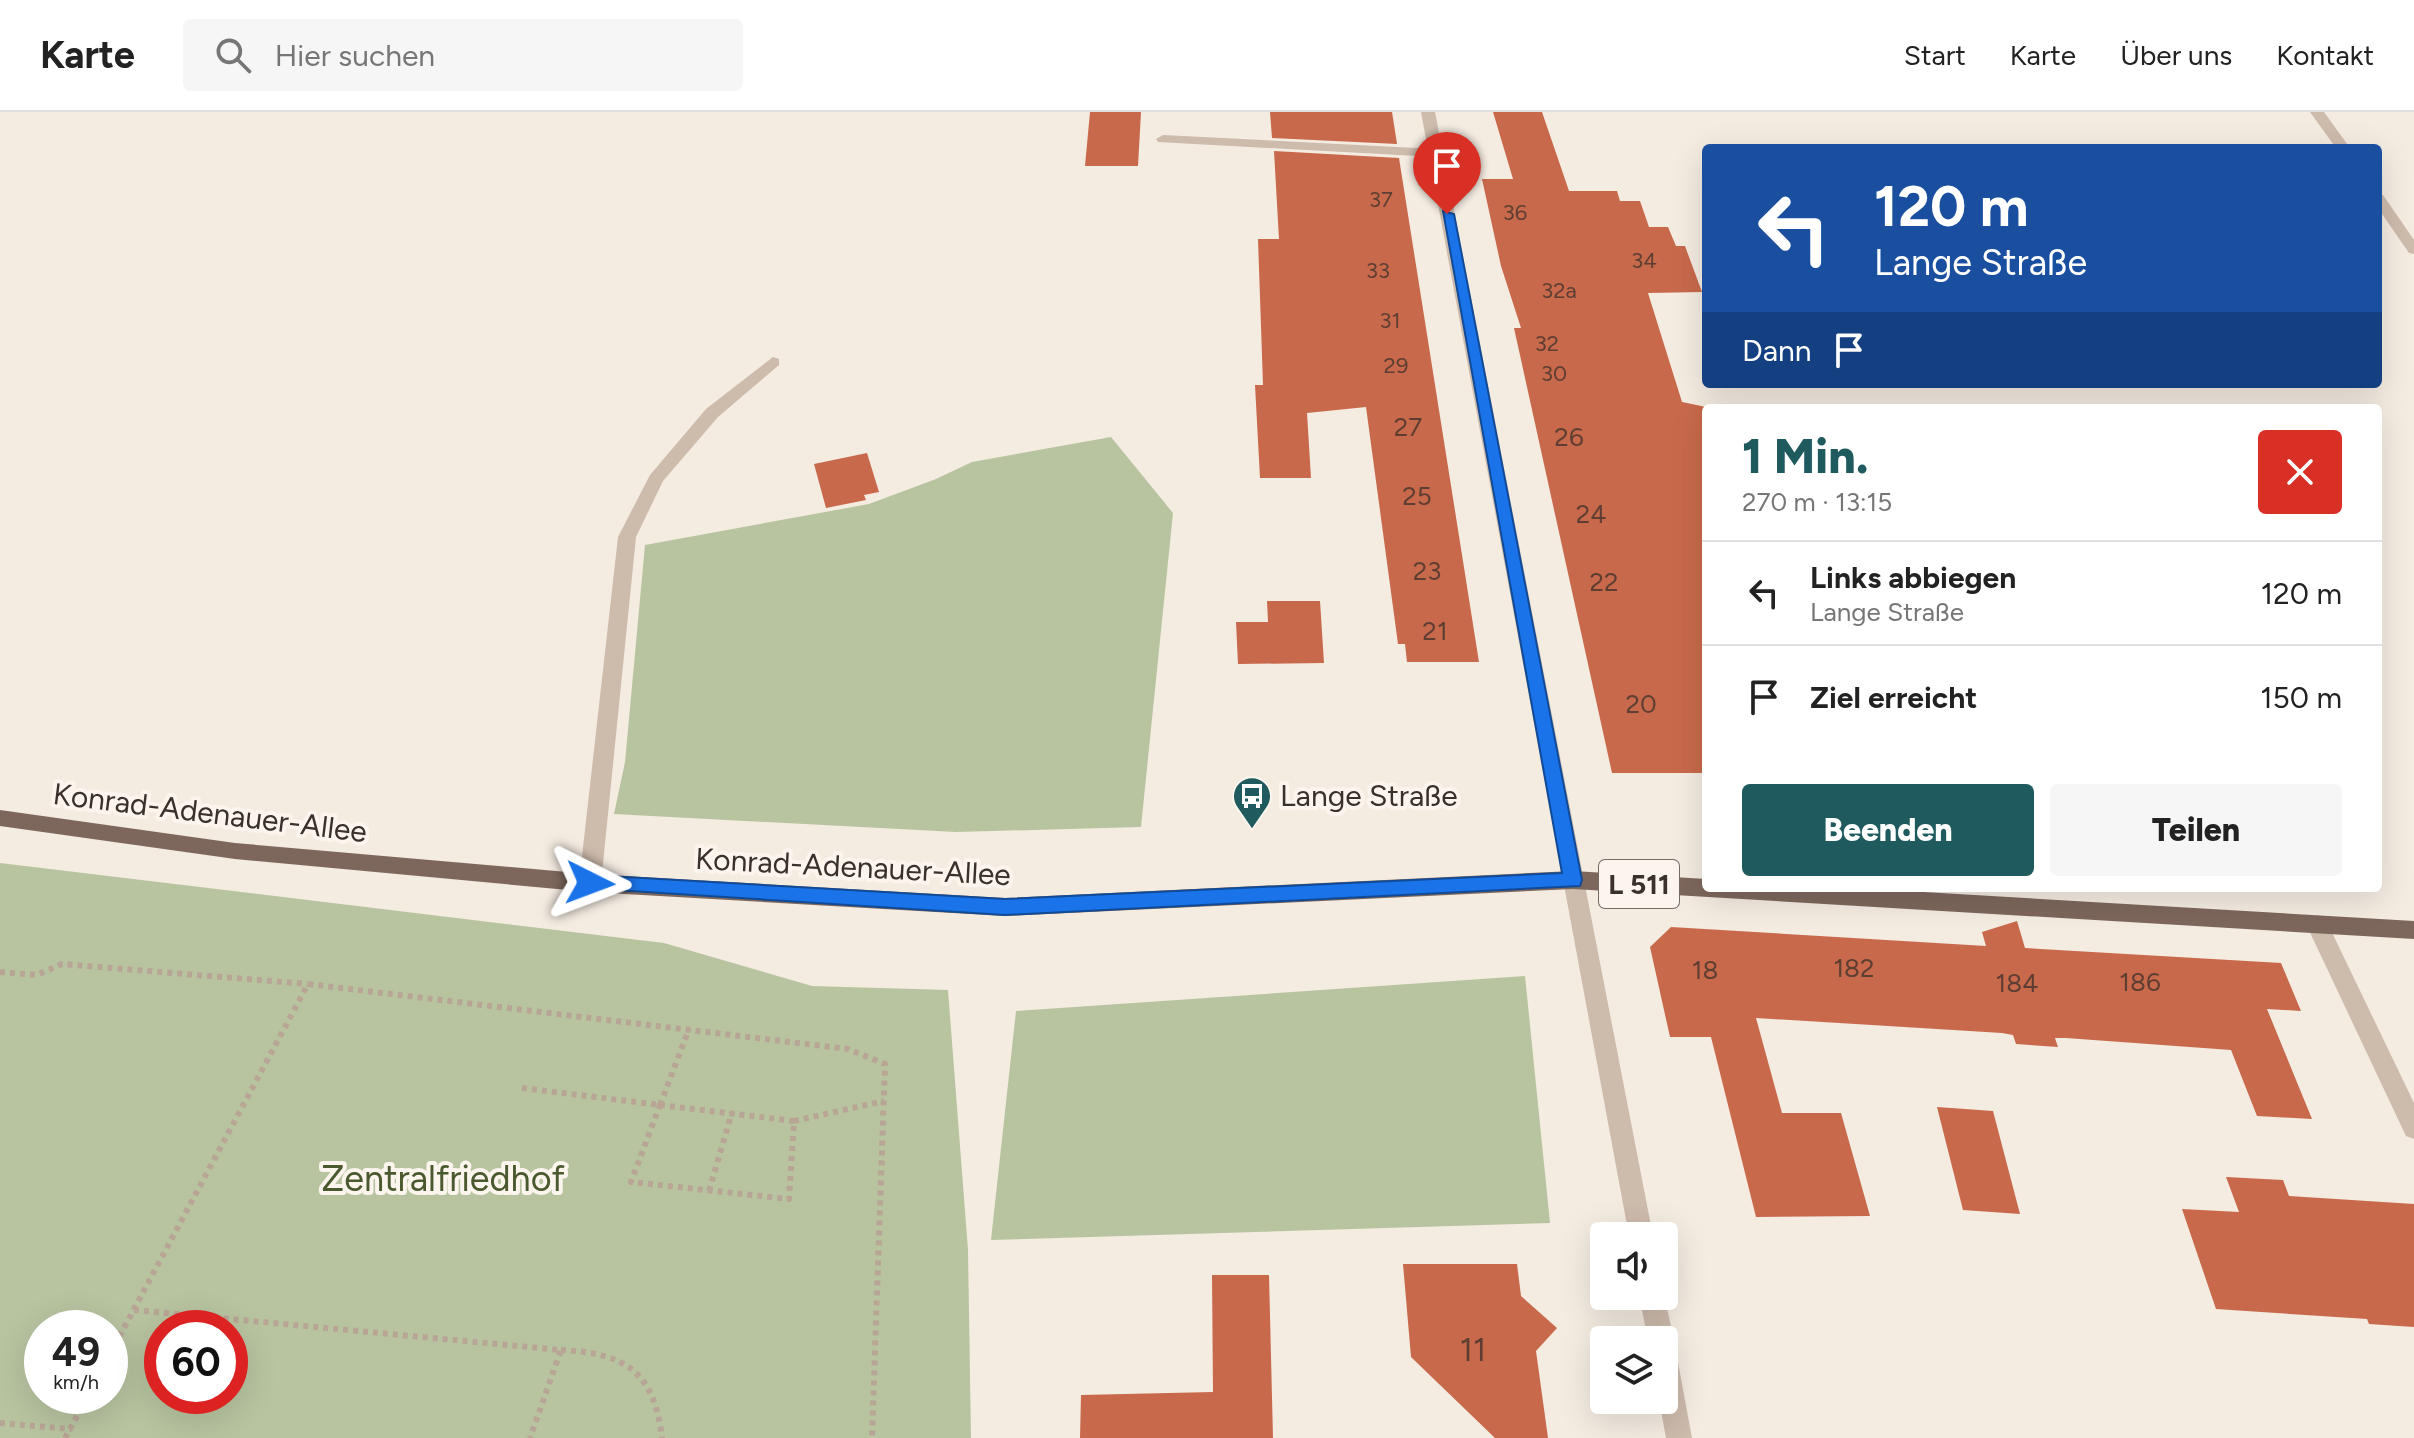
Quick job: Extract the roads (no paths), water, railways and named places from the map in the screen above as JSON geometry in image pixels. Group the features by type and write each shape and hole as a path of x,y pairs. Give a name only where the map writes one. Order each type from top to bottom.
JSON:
{"main road":[{"name":"Konrad-Adenauer-Allee","path":"0,818 235,851 590,883 1005,907 1573,880 1702,888"},
{"name":"Konrad-Adenauer-Allee","path":"1775,892 2414,930"}],"street":[{"path":"1428,112 1638,1222"},
{"path":"2317,112 2340,144"},
{"path":"1163,139 1436,153"},
{"path":"2382,204 2414,250"},
{"path":"590,883 627,537 656,479 712,413 773,362"},
{"path":"2317,924 2414,1128"},
{"path":"1675,1414 1679,1438"}],"place":[{"name":"Lange Straße","path":"1252,830"}],"park label":[{"name":"Zentralfriedhof","path":"443,1178"}]}
